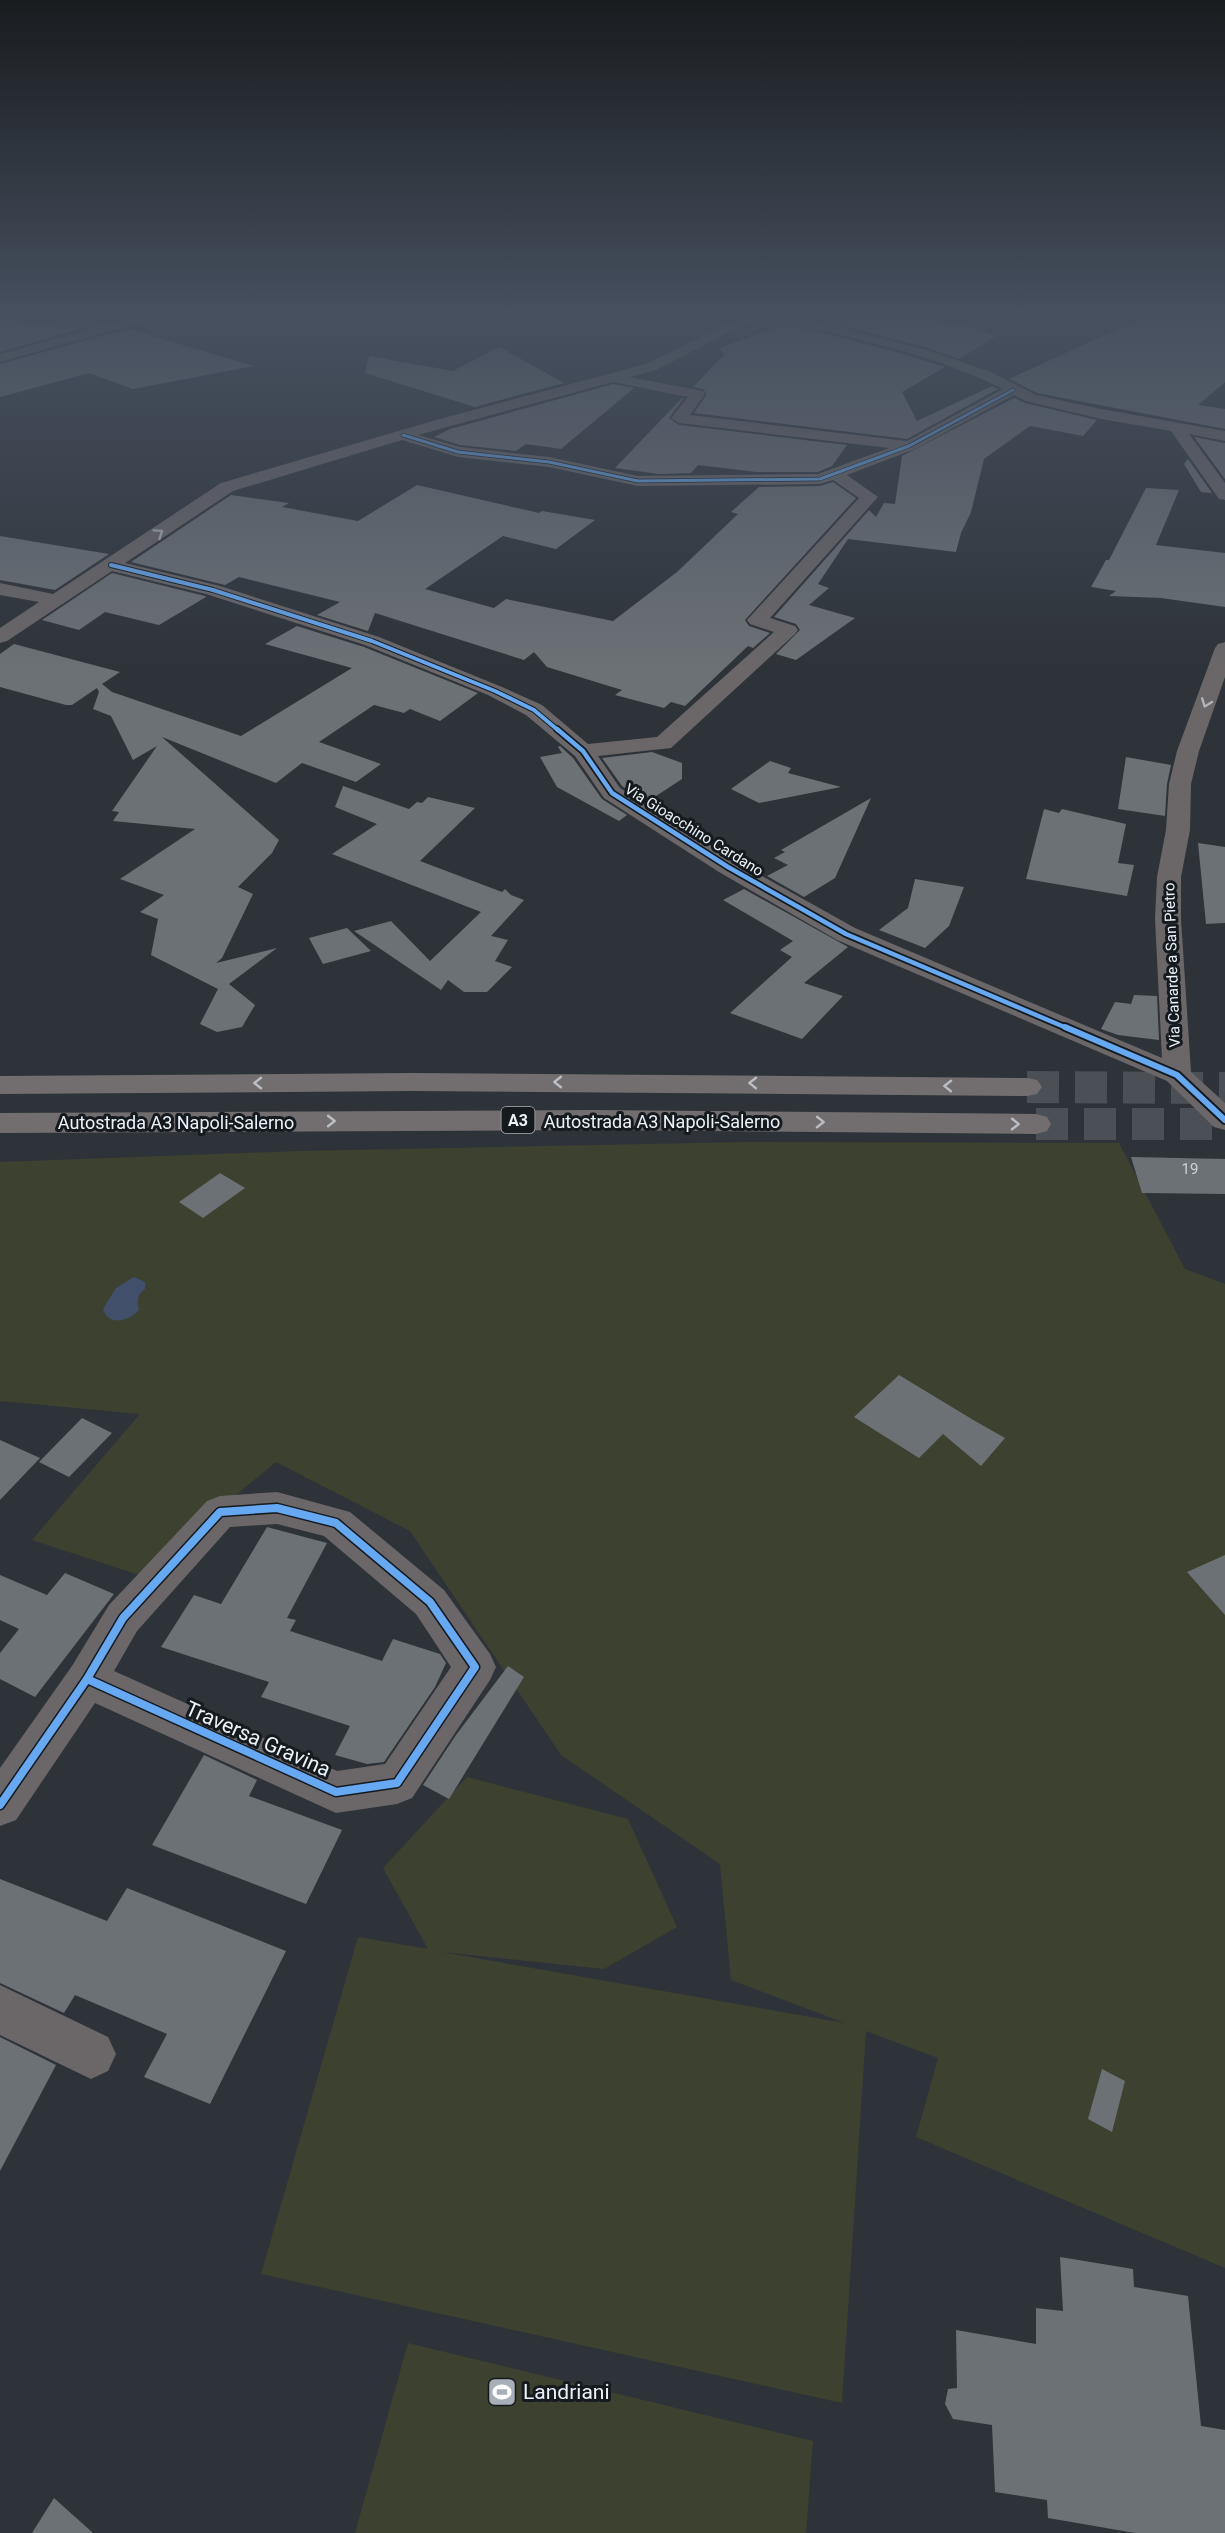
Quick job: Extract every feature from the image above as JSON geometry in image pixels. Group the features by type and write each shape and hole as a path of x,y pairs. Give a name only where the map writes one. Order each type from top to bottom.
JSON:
{"highway":[{"name":"Autostrada A3 Napoli-Salerno","path":"0,1085 412,1082 1027,1087"},
{"name":"Autostrada A3 Napoli-Salerno","path":"0,1123 593,1120 1036,1124"}],"street":[{"path":"0,637 227,487 402,435"},
{"path":"404,435 458,452 549,462 638,481 820,478 909,446 929,435"},
{"path":"820,435 909,446"},
{"path":"1181,435 1225,495"},
{"path":"583,752 663,743 788,630 756,620 869,497 834,473"},
{"name":"Via Gioacchino Cardano","path":"111,565 213,590 372,641 495,691 534,710 583,752 612,793 728,867 846,934 1177,1075"},
{"path":"0,589 56,600"},
{"name":"Via Canarde a San Pietro","path":"1177,1075 1168,919 1169,877 1178,830 1180,784 1185,762 1225,648"},
{"path":"1177,1075 1225,1120"},
{"name":"Traversa Gravina","path":"0,1805 87,1679 123,1618 220,1512 277,1508 336,1523 430,1602 475,1667 398,1783 336,1792 87,1679"},
{"path":"0,2009 91,2054"}],"green space":[{"path":"746,1142 1119,1143 1185,1269 1225,1284 1225,2268 916,2137 938,2058 866,2031 842,2403 261,2274 358,1937 428,1949 383,1868 467,1777 628,1819 677,1927 604,1969 442,1952 845,2023 731,1980 720,1864 561,1755 410,1531 276,1462 139,1575 32,1540 140,1414 0,1401 0,1162 299,1151"},
{"name":"Landriani","path":"408,2343 813,2441 806,2533 355,2533"}],"water":[{"path":"134,1277 145,1282 145,1289 138,1298 139,1310 125,1319 109,1318 103,1309 116,1288"}],"building":[{"path":"578,435 561,449 526,444 516,451 460,445 434,437"},
{"path":"646,435 765,435 847,445 832,466 818,472 756,472 698,465 691,473 659,474 615,468"},
{"path":"876,435 914,435 907,439"},
{"path":"942,435 1017,435 984,459 971,512 961,533 956,552 848,539 818,584 829,588 809,605 855,618 796,660 776,654 800,630 796,624 774,617 869,510 876,517 884,503 895,504 902,456"},
{"path":"1194,437 1225,443 1225,479"},
{"path":"1188,459 1212,493 1201,492 1184,464"},
{"path":"833,482 856,498 745,620 749,626 770,633 753,648 748,646 685,706 671,702 664,708 615,695 622,690 547,667 534,652 524,660 375,613 368,631 317,615 340,602 239,577 225,585 131,562 231,495 289,503 282,507 358,521 417,485 539,513 542,511 595,520 556,549 503,536 425,589 494,608 506,599 613,621 677,572 738,514 731,512 759,487 820,486"},
{"path":"1146,488 1179,490 1156,545 1225,553 1225,607 1161,598 1109,596 1116,591 1091,587 1106,560 1109,560"},
{"path":"0,536 109,554 55,590 0,580"},
{"path":"112,573 206,597 159,625 105,612 79,630 42,620"},
{"path":"297,626 364,647 478,693 440,721 410,709 404,713 374,705 319,742 381,764 356,782 302,763 276,783 162,737 279,840 272,853 238,887 253,894 222,958 216,963 277,948 229,984 255,1005 242,1027 217,1032 200,1024 218,989 151,955 158,919 140,912 164,895 120,879 195,829 113,821 119,812 112,811 157,746 133,760 111,716 93,709 99,692 97,688 72,705 66,705 0,687 0,654 14,644 120,672 102,684 112,692 241,736 352,668 265,644"},
{"path":"560,746 573,758 602,799 627,815 619,821 557,787 540,757 562,753 558,747"},
{"path":"652,752 682,763 682,779 647,802 622,786 602,758"},
{"path":"1126,757 1171,765 1165,816 1118,809"},
{"path":"770,761 791,768 788,773 841,787 759,803 731,789"},
{"path":"343,786 409,809 417,802 422,803 428,797 475,808 420,861 502,892 505,889 511,895 524,900 491,936 508,940 495,961 512,967 487,992 464,992 448,980 441,990 354,931 391,921 430,961 481,912 332,854 377,824 335,807"},
{"path":"871,798 835,878 804,897 767,876 788,865 774,858 785,852 781,850"},
{"path":"1044,809 1059,813 1062,809 1126,824 1118,863 1134,865 1127,896 1026,879"},
{"path":"1198,843 1225,847 1225,923 1206,924"},
{"path":"915,879 964,887 949,926 925,948 879,930 908,908"},
{"path":"744,889 848,947 804,983 843,996 802,1039 730,1013 792,957 780,950 793,941 723,900"},
{"path":"347,928 371,951 323,964 309,938"},
{"path":"1134,995 1157,996 1159,1040 1118,1035 1101,1029 1115,1002 1131,1004"},
{"path":"1131,1157 1225,1159 1225,1194 1142,1193"},
{"path":"220,1173 245,1188 203,1218 179,1202"},
{"path":"899,1375 1005,1438 981,1466 943,1434 919,1458 854,1417"},
{"path":"82,1418 112,1433 69,1477 39,1462"},
{"path":"0,1440 40,1458 0,1500"},
{"path":"267,1527 327,1543 287,1618 296,1620 290,1631 382,1661 393,1639 440,1654 446,1663 435,1687 384,1762 367,1764 335,1755 350,1726 261,1697 269,1682 161,1647 194,1595 221,1604"},
{"path":"1225,1555 1225,1615 1187,1572"},
{"path":"65,1573 114,1594 35,1697 0,1679 0,1653 19,1629 0,1620 0,1575 47,1595"},
{"path":"508,1666 524,1677 449,1799 423,1785 456,1735"},
{"path":"204,1755 257,1780 249,1796 342,1830 306,1904 152,1845"},
{"path":"0,1879 107,1921 127,1888 286,1951 210,2104 144,2077 167,2034 75,1995 64,2013 0,1983"},
{"path":"0,2037 56,2065 0,2171"},
{"path":"1102,2069 1125,2081 1112,2132 1088,2119"},
{"path":"1060,2257 1133,2269 1134,2287 1188,2296 1201,2426 1225,2430 1225,2533 1135,2533 1048,2518 1047,2500 995,2492 992,2425 953,2419 945,2404 948,2389 957,2388 956,2330 1036,2344 1036,2308 1063,2311"},
{"path":"54,2498 93,2533 32,2533"}],"tunnel":[{"path":"1027,1087 1225,1088"},
{"path":"1036,1124 1225,1124"}],"cycle path":[{"path":"404,435 458,452 549,462 638,481 820,479 909,446 929,435"},
{"path":"111,565 213,590 372,641 495,691 534,710 583,751 612,793 728,867 846,934 1177,1075 1225,1120"},
{"path":"0,1805 87,1679 123,1618 220,1512 277,1508 336,1523 430,1602 475,1667 397,1783 336,1792 87,1679"}],"place":[{"name":"Landriani","path":"502,2392"}]}
